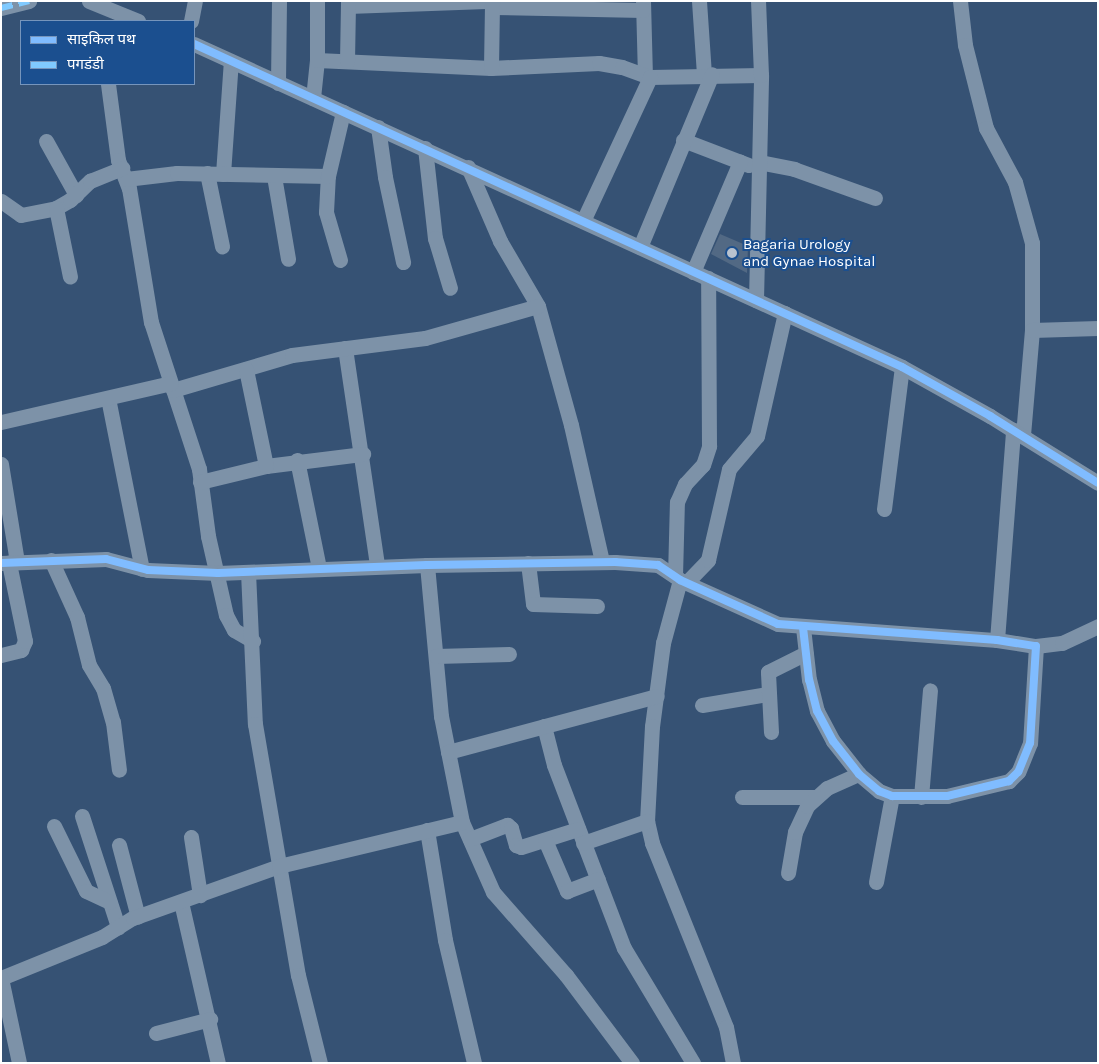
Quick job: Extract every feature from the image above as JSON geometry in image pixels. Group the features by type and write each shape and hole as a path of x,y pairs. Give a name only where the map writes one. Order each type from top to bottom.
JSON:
{"street":[{"path":"1,8 29,1"},
{"path":"191,20 195,1"},
{"path":"278,83 279,1"},
{"path":"314,98 317,60 316,1"},
{"path":"640,247 708,74 700,1"},
{"path":"756,300 761,75 758,1"},
{"path":"960,1 965,45 986,128 1015,182 1028,225 1033,256 1032,330 1018,433 997,640"},
{"path":"490,3 491,68"},
{"path":"348,61 348,4 643,5 648,76 583,221"},
{"path":"98,10 129,13"},
{"path":"195,44 468,167 902,367 1018,433 1098,482"},
{"path":"317,60 491,68 599,63 648,76 761,75"},
{"path":"223,174 231,61"},
{"path":"108,85 118,160 124,173 147,282 151,322 200,482 208,536 229,624 242,637 253,641"},
{"path":"340,260 326,212 328,176 343,112"},
{"path":"378,127 384,178 403,262"},
{"path":"683,140 740,162 794,169 875,198"},
{"path":"46,141 76,195"},
{"path":"426,148 435,238 450,288"},
{"path":"693,272 740,162"},
{"path":"468,167 500,241 538,306 574,434 602,562"},
{"path":"1,201 21,215 56,208 76,195 90,181 124,173 328,176"},
{"path":"208,173 222,246"},
{"path":"274,176 288,259"},
{"path":"56,208 70,277"},
{"path":"708,278 709,446 703,466 685,484 677,502 681,580 663,643 652,726 647,822 652,843 726,1027 734,1063"},
{"path":"1,422 108,398 172,387 246,369 292,355 425,338 538,306"},
{"path":"681,580 708,560 729,469 757,436 785,313"},
{"path":"1032,330 1098,328"},
{"path":"345,348 363,454 377,566"},
{"path":"884,509 902,367"},
{"path":"246,369 266,466"},
{"path":"108,398 142,569"},
{"path":"200,482 297,460 363,454"},
{"path":"297,460 319,568"},
{"path":"1,464 9,563 25,641 21,650 1,655"},
{"path":"9,563 106,559 142,569 218,574 377,566 602,562 658,565 681,580 756,616 803,627 997,640 1036,646 1062,643 1097,627"},
{"path":"51,560 76,617 89,665 103,688 112,722 119,770"},
{"path":"528,563 533,604 597,606"},
{"path":"427,565 448,752 462,822 494,892 566,975 632,1063"},
{"path":"248,572 253,641 255,724 298,975 320,1063"},
{"path":"803,627 817,711 833,741 859,774 879,791 892,796 947,796 1008,781 1018,772 1030,743 1036,646"},
{"path":"436,656 509,654"},
{"path":"770,732 767,694 768,672 806,654"},
{"path":"921,797 930,690"},
{"path":"702,705 767,694"},
{"path":"448,752 657,696"},
{"path":"544,726 554,765 624,948 694,1063"},
{"path":"742,797 814,797 859,774"},
{"path":"876,882 892,796"},
{"path":"788,873 795,832 814,797"},
{"path":"82,816 118,927"},
{"path":"19,1063 1,978 118,927 138,916 279,866 462,822"},
{"path":"470,839 506,825 511,828 518,846 545,840 580,836 647,822"},
{"path":"54,826 86,891 110,902"},
{"path":"427,830 445,940 474,1063"},
{"path":"191,837 200,895"},
{"path":"545,840 567,891 598,879"},
{"path":"118,846 138,916"},
{"path":"181,902 210,1019 218,1063"},
{"path":"156,1034 210,1019"}],"building":[{"path":"720,234 748,246 747,273 711,254"}],"marked path":[{"path":"1,8 29,1"}],"cycle path":[{"path":"195,44 902,367 990,416 1098,483"},
{"path":"1,563 106,559 148,570 218,573 427,565 615,562 658,565 680,580 778,624 997,640 1036,646 1030,743 1018,772 1009,781 947,796 892,796 879,791 859,774 833,741 817,711 809,680 803,627"}],"place":[{"name":"Bagaria Urology and Gynae Hospital","path":"732,253"}]}
